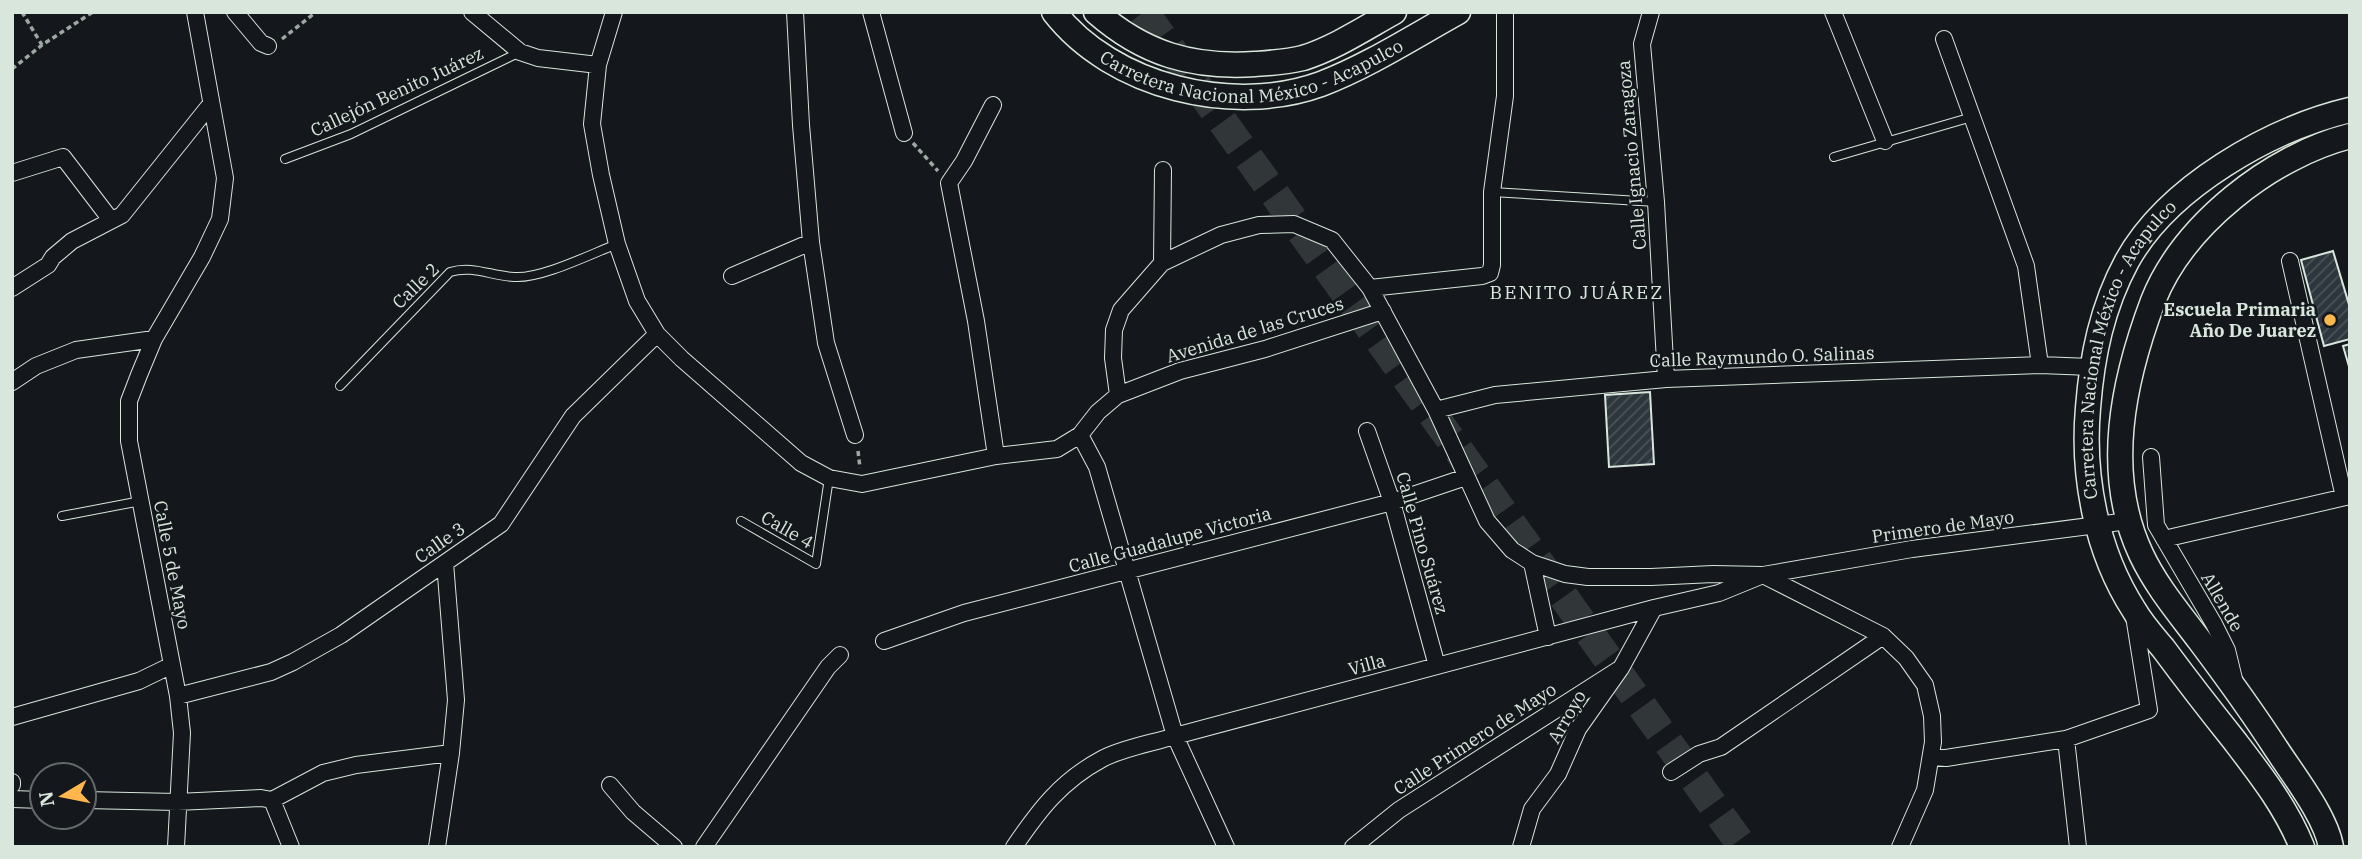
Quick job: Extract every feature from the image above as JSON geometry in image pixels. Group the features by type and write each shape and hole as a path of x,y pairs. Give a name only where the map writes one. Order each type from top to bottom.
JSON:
{"main road":[{"name":"Carretera Nacional México - Acapulco","path":"1054,12 1088,47 1129,72 1192,92 1250,96 1286,93 1320,84 1369,61 1458,12"},
{"name":"Carretera Nacional México - Acapulco","path":"1096,12 1125,35 1154,51 1187,61 1226,66 1303,58 1334,45 1394,12"},
{"name":"Carretera Nacional México - Acapulco","path":"2302,847 2294,827 2269,786 2133,610 2097,525 2085,439 2091,367 2097,338 2112,291 2128,259 2148,231 2199,183 2260,144 2326,116 2350,110"},
{"name":"Carretera Nacional México - Acapulco","path":"2331,847 2307,796 2236,689 2161,590 2141,554 2128,521 2120,477 2121,424 2130,370 2159,287 2199,229 2259,178 2293,156 2350,136"}],"street":[{"path":"12,382 36,366 76,349 154,339 202,257 220,219 225,178 195,12"},
{"path":"235,12 261,43 268,46"},
{"path":"472,12 520,52 538,58 598,65"},
{"name":"Avenida de las Cruces","path":"614,12 598,65 592,124 617,244 637,301 657,334 682,359 801,463 829,478 862,484 996,456 1057,449 1080,435 1098,412 1118,395 1180,371 1265,349 1383,311"},
{"path":"795,12 800,125 811,242 826,342 855,435"},
{"path":"871,12 904,133"},
{"path":"1370,288 1490,273 1492,192 1505,96 1505,12"},
{"name":"Calle Ignacio Zaragoza","path":"1651,12 1642,44 1656,202 1666,379"},
{"path":"1833,12 1885,141"},
{"path":"1944,39 2026,266 2040,365"},
{"path":"12,288 48,265 72,241 122,215 210,105"},
{"path":"993,105 964,161 949,183 976,321 996,456"},
{"path":"12,173 62,157 111,220"},
{"path":"1161,263 1163,170"},
{"path":"1118,395 1113,358 1114,330 1121,310 1161,263 1221,235 1259,225 1294,224 1332,240 1370,288 1436,410 1488,521 1512,550 1532,563 1565,574 1588,577 1651,578 1713,573 1763,575 1883,636 1906,658 1925,685 1932,716 1931,757 1925,789 1900,847"},
{"path":"732,276 811,242"},
{"path":"2164,539 2347,497 2290,261"},
{"name":"Calle 3","path":"178,696 271,672 293,662 341,635 501,524 573,416 657,334"},
{"name":"Calle 5 de Mayo","path":"154,339 129,401 129,441 178,696 182,733 176,847"},
{"name":"Calle Raymundo O. Salinas","path":"1436,410 1495,395 1666,379 2040,365 2091,367"},
{"name":"Calle Pino Suárez","path":"1367,431 1392,502 1437,666"},
{"path":"1080,435 1097,467 1175,736 1227,847"},
{"name":"Allende","path":"2151,457 2156,525 2227,650 2236,689"},
{"name":"Calle Guadalupe Victoria","path":"884,641 964,613 1392,502 1466,477"},
{"name":"Primero de Mayo","path":"1763,575 1912,549 2128,521"},
{"path":"437,847 452,753 456,700 445,562"},
{"path":"1532,563 1548,637"},
{"name":"Villa","path":"1014,847 1043,805 1070,780 1104,757 1654,608 1719,593 1763,575"},
{"name":"Arroyo","path":"1521,847 1532,809 1558,774 1578,729 1621,668 1654,608"},
{"path":"1931,757 1946,758 2066,739 2149,710 2133,610"},
{"path":"1671,772 1699,754 1721,747 1883,636"},
{"path":"704,847 828,667 840,655"},
{"path":"12,717 139,681 172,665"},
{"name":"Calle Primero de Mayo","path":"1353,847 1399,810 1621,668"},
{"path":"2066,739 2078,847"},
{"path":"98,800 272,800 323,773 356,765 452,753"},
{"path":"610,785 633,812 674,847"},
{"path":"272,800 291,847"}],"lane":[{"name":"Callejón Benito Juárez","path":"285,159 351,134 520,52"},
{"path":"1834,157 1972,117"},
{"path":"1492,192 1656,202"},
{"name":"Calle 2","path":"340,386 450,272 464,268 514,277 533,275 617,244"},
{"name":"Calle 4","path":"741,521 816,564 829,478"},
{"path":"62,516 141,502"}],"path":[{"path":"22,12 43,45"},
{"path":"12,69 93,12"},
{"path":"268,46 276,44 316,12"},
{"path":"904,133 949,183"},
{"path":"855,435 862,484"}],"building":[{"path":"2333,251 2350,308 2350,339 2324,346 2301,260"},
{"path":"2350,344 2350,370 2343,346"},
{"path":"1650,392 1654,464 1609,467 1605,395"}],"tunnel":[{"path":"1144,12 1743,847"}],"place":[{"name":"Escuela Primaria Año De Juarez","path":"2330,320"}],"district":[{"name":"BENITO JUÁREZ","path":"1577,292"}]}
